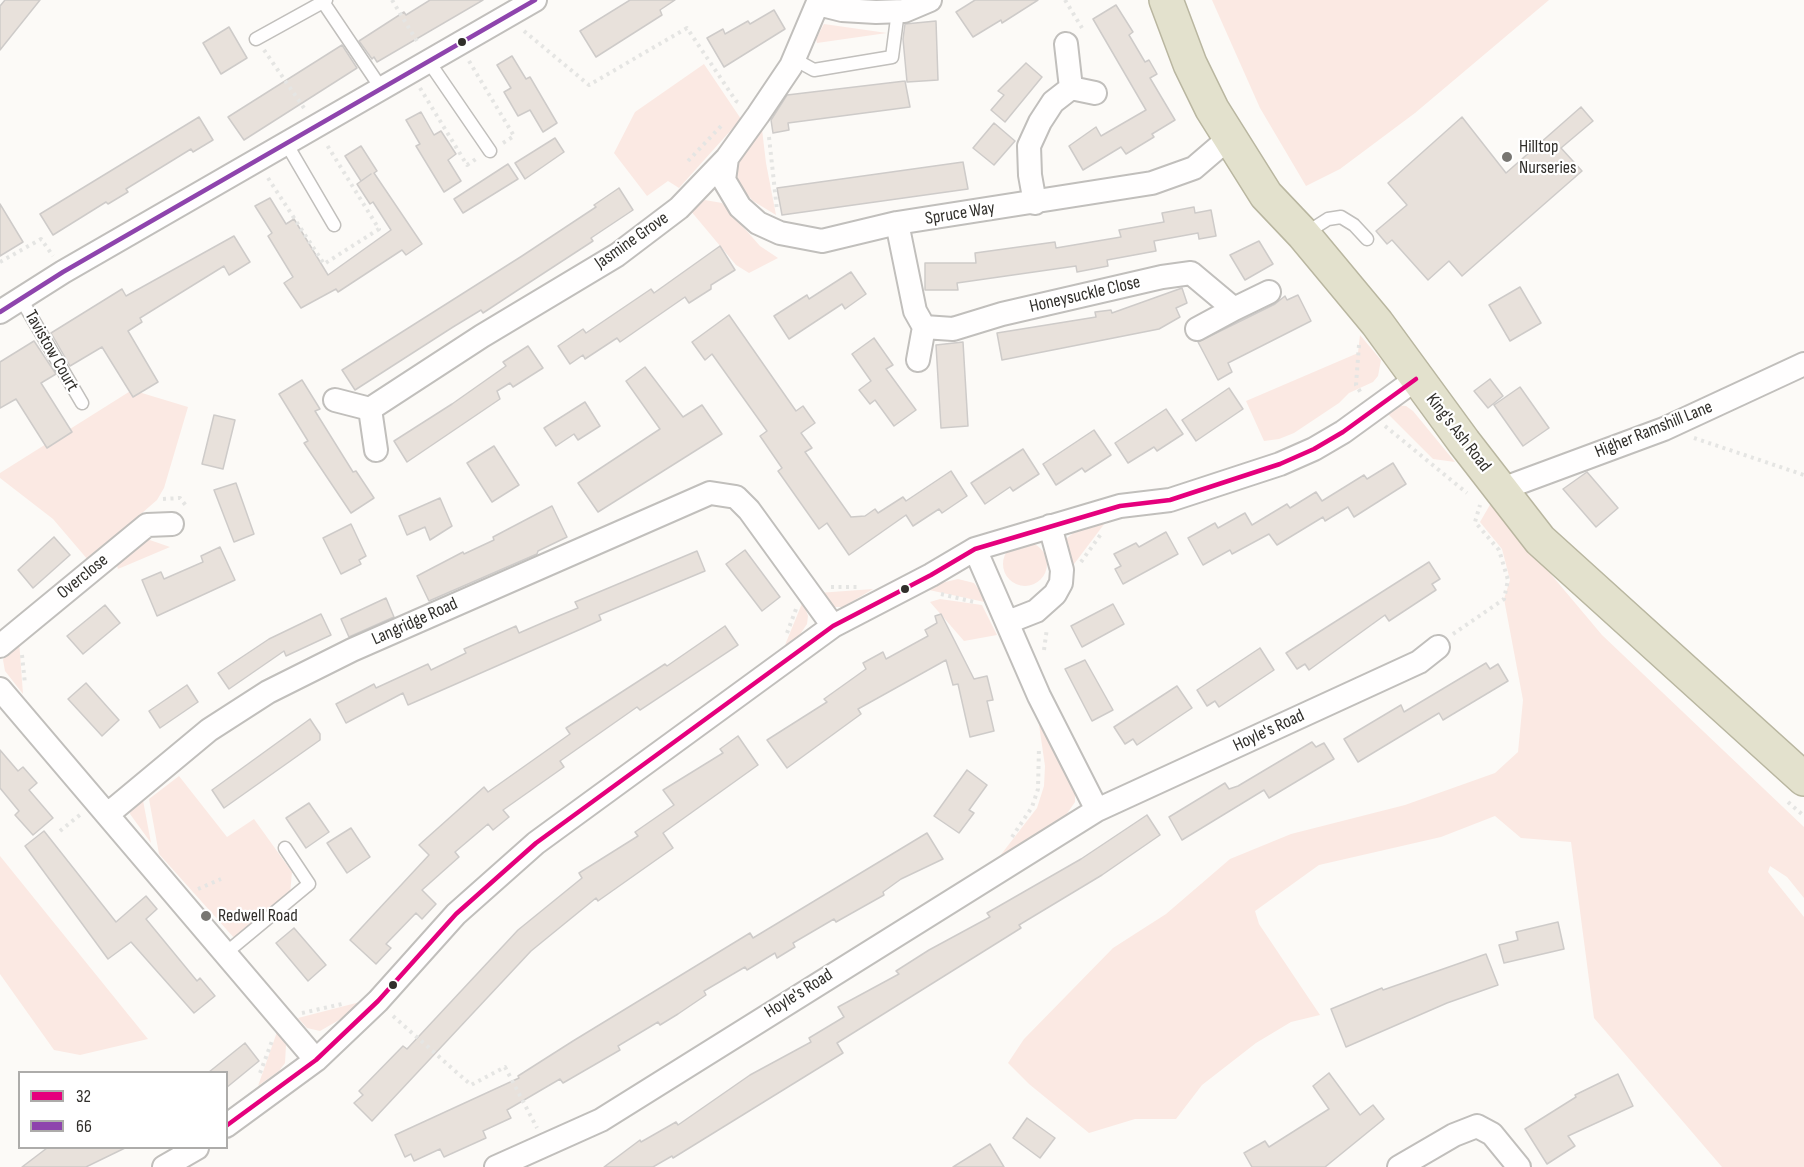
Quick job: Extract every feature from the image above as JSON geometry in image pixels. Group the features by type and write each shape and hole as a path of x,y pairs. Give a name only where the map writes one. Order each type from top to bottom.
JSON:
{"highway":[{"name":"King's Ash Road","path":"1166,0 1191,64 1229,138 1266,195 1303,234 1377,323 1416,379 1491,497 1804,779"}],"street":[{"path":"0,312 63,272 315,125 535,0"},
{"path":"819,2 842,10 898,11 930,0"},
{"name":"Jasmine Grove","path":"370,409 482,336 626,249 679,208 727,158 755,107 794,59 819,2"},
{"path":"1066,44 1071,88"},
{"path":"1035,203 1030,175 1029,146 1040,122 1053,102 1071,88 1095,93"},
{"name":"Spruce Way","path":"727,158 724,180 740,207 758,223 780,233 822,241 897,223 1152,183 1194,168 1229,138"},
{"path":"897,223 915,311 924,327 918,360"},
{"name":"Honeysuckle Close","path":"924,327 953,329 1002,314 1162,277 1191,273 1234,309"},
{"path":"1197,329 1269,292"},
{"name":"Higher Ramshill Lane","path":"1491,497 1664,429 1804,364"},
{"path":"228,1125 316,1060 378,1001 456,914 536,843 832,626 975,549 1120,506 1170,500 1289,460 1343,432 1416,379"},
{"path":"335,400 370,409 376,450"},
{"name":"Langridge Road","path":"108,814 209,730 268,692 363,645 710,493 736,497 832,626"},
{"name":"Overclose","path":"0,646 147,525 172,524"},
{"path":"1006,615 1036,611 1055,594 1061,583 1062,570 1050,526"},
{"path":"975,549 1006,615 1039,696 1097,810"},
{"name":"Hoyle's Road","path":"496,1167 601,1120 868,951 1097,810 1419,662 1438,647"},
{"path":"0,689 316,1060"},
{"path":"1399,1167 1454,1135 1477,1126 1492,1134 1519,1167"},
{"path":"165,1167 195,1149"}],"lane":[{"path":"256,39 325,1 381,88"},
{"path":"794,59 814,70 892,57 898,11"},
{"path":"429,62 490,151"},
{"path":"286,143 334,225"},
{"path":"1303,234 1328,219 1341,217 1354,225 1367,239"},
{"name":"Tavistow Court","path":"21,299 82,403"},
{"path":"226,952 309,884 285,848"}],"path":[{"path":"392,0 429,62"},
{"path":"507,17 589,85 687,28 736,101 755,107"},
{"path":"256,39 315,125"},
{"path":"735,110 755,107"},
{"path":"755,107 780,233"},
{"path":"688,161 728,118"},
{"path":"0,262 41,239 63,272"},
{"path":"1664,429 1804,475"},
{"path":"1438,647 1461,626 1504,599 1508,580 1499,550 1475,522 1491,497"},
{"path":"1078,568 1120,506"},
{"path":"907,586 1006,615"},
{"path":"774,667 805,587"},
{"path":"20,630 29,723"},
{"path":"398,1020 471,1085 505,1067 531,1116"}],"shaded area":[{"path":"1212,0 1549,0 1415,113 1340,169 1306,186 1260,108"},
{"path":"824,24 887,33 817,43 816,39"},
{"path":"704,64 741,119 679,188 668,181 647,196 614,153 635,112"},
{"path":"761,121 776,215 753,201 733,178 732,167"},
{"path":"705,200 722,203 760,246 778,258 749,273 736,265 690,210"},
{"path":"1360,335 1381,360 1378,376 1373,382 1349,393 1339,403 1294,433 1279,439 1264,441 1246,401 1358,353"},
{"path":"132,390 188,407 164,488 157,500 88,560 53,519 0,478 0,473"},
{"path":"1394,405 1406,406 1413,411 1455,462 1433,459 1382,408"},
{"path":"1491,503 1602,635 1804,827 1804,898 1787,877 1770,866 1768,872 1804,917 1804,1167 1722,1167 1594,1018 1571,842 1521,838 1495,816 1441,837 1319,865 1255,911 1259,924 1320,1015 1291,1022 1256,1043 1202,1085 1176,1119 1135,1119 1089,1133 1029,1084 1008,1063 1024,1039 1113,948 1166,914 1230,859 1291,834 1405,805 1495,773 1518,752 1523,700 1504,599 1510,580 1502,549 1480,522"},
{"path":"1108,519 1068,572 1063,549 1066,539 1073,533"},
{"path":"144,538 170,547 118,569 116,563"},
{"path":"1025,542 1041,548 1047,564 1041,580 1025,586 1009,580 1003,564 1009,548"},
{"path":"958,579 974,583 989,603 929,590 941,583"},
{"path":"873,589 843,607 834,607 818,593"},
{"path":"940,599 982,605 997,635 964,641 930,602"},
{"path":"803,601 808,616 807,624 799,636 785,645"},
{"path":"19,640 23,694 5,671 3,660 6,650"},
{"path":"1037,711 1075,791 1075,802 1062,821 996,861 1037,808 1044,786 1045,766"},
{"path":"179,776 227,837 254,819 292,872 290,894 235,939 159,854 149,799"},
{"path":"142,795 151,843 130,814 131,808"},
{"path":"0,856 148,1039 80,1055 54,1050 0,974"},
{"path":"360,1002 346,1016 320,1031 307,1028 298,1018"},
{"path":"277,1032 286,1045 285,1063 279,1071 258,1086"}],"building":[{"path":"5,0 40,0 0,50 0,6"},
{"path":"430,0 483,0 377,62 374,57 372,59 359,41 404,12 406,15"},
{"path":"630,0 675,0 660,10 662,15 596,57 580,31"},
{"path":"975,0 1038,0 1002,23 1001,20 973,37 956,12"},
{"path":"1116,5 1133,32 1129,35 1145,62 1149,60 1157,74 1150,78 1175,120 1152,134 1154,137 1126,154 1121,147 1083,170 1069,146 1096,127 1101,136 1146,110 1093,19"},
{"path":"774,10 785,29 724,67 707,38 723,29 725,34 748,21 750,24"},
{"path":"936,21 938,80 907,82 903,39 905,24"},
{"path":"229,27 247,58 221,74 203,43"},
{"path":"342,45 357,68 244,140 228,117"},
{"path":"512,56 526,79 530,77 557,123 543,132 530,110 518,116 504,92 511,88 497,65"},
{"path":"1026,63 1042,77 1005,122 991,110 1004,95 998,91"},
{"path":"905,81 910,107 788,123 789,130 773,133 771,120 787,95"},
{"path":"1581,107 1593,121 1561,148 1582,171 1462,276 1449,261 1428,280 1392,240 1387,244 1376,231 1407,205 1388,183 1462,117 1506,173"},
{"path":"421,112 434,135 441,131 456,154 448,160 461,181 444,192 416,146 420,144 406,120"},
{"path":"199,117 213,140 193,152 191,149 126,189 128,192 108,204 106,202 53,235 40,214"},
{"path":"994,123 1015,141 994,165 973,148"},
{"path":"555,138 564,152 525,179 515,163"},
{"path":"361,146 377,171 374,173 422,244 406,255 402,250 338,292 336,289 301,308 284,283 293,277 268,236 272,233 255,206 270,198 286,224 294,219 328,275 391,230 373,202 370,204 357,184 371,174 361,181 345,156"},
{"path":"963,162 968,189 782,215 777,188"},
{"path":"508,164 518,179 463,213 454,199"},
{"path":"619,188 633,210 591,238 593,241 483,313 481,310 355,390 342,370 522,256 596,207 594,205"},
{"path":"0,204 23,242 0,256"},
{"path":"1194,207 1195,213 1211,210 1216,236 1199,239 1198,233 1154,241 1156,251 1107,260 1108,266 1077,272 1076,266 957,283 958,290 925,290 925,263 976,263 975,253 1055,242 1056,248 1121,237 1119,230 1164,222 1162,213"},
{"path":"234,236 250,262 229,275 224,266 140,318 142,322 128,331 158,382 133,397 102,347 70,366 51,333 122,289 126,296"},
{"path":"1259,241 1273,264 1245,280 1230,255"},
{"path":"720,246 735,270 711,285 711,289 689,303 685,297 620,342 617,338 585,359 583,355 570,364 558,346 583,329 586,333 651,289 654,293"},
{"path":"851,272 866,294 845,309 842,304 789,339 774,316 807,295 809,299"},
{"path":"1520,287 1541,323 1510,341 1489,305"},
{"path":"1182,288 1187,303 1176,308 1180,317 1159,329 1002,360 997,333 1096,317 1095,312 1111,310 1112,313"},
{"path":"1298,295 1311,321 1228,363 1232,372 1218,380 1198,342 1275,304 1285,296 1287,300"},
{"path":"729,315 796,411 803,406 815,423 801,433 812,448 805,452 851,517 865,516 875,509 878,513 903,497 906,501 951,471 967,496 942,513 939,509 913,526 906,515 849,555 827,523 819,529 778,471 782,468 760,436 767,431 712,354 705,360 692,342"},
{"path":"874,338 893,365 886,369 916,410 894,426 875,400 870,404 859,390 871,381 852,354"},
{"path":"34,341 56,374 41,383 72,432 47,448 16,399 0,408 0,362"},
{"path":"963,342 968,426 941,428 936,345"},
{"path":"528,346 543,368 513,387 510,383 497,391 500,399 407,462 394,441 506,366 503,362"},
{"path":"645,367 683,417 702,405 722,434 598,512 578,483 660,429 626,381"},
{"path":"1490,379 1503,396 1488,408 1474,391"},
{"path":"302,380 320,409 315,411 353,472 356,471 374,498 351,513 304,443 308,441 279,394"},
{"path":"1520,387 1549,428 1523,446 1494,405"},
{"path":"1229,388 1243,409 1196,441 1182,420"},
{"path":"585,402 600,426 578,440 574,434 556,446 544,428"},
{"path":"1166,409 1183,434 1157,451 1154,447 1128,463 1115,443"},
{"path":"214,415 235,420 223,469 202,464"},
{"path":"1094,430 1111,455 1085,472 1082,468 1056,485 1043,464"},
{"path":"494,446 519,485 492,502 467,463"},
{"path":"1023,449 1039,474 1013,491 1010,487 985,504 971,483"},
{"path":"1393,463 1406,484 1354,517 1348,507 1325,521 1323,517 1277,545 1269,534 1232,554 1230,550 1203,565 1188,538 1215,523 1218,528 1245,513 1252,525 1287,504 1290,508 1316,492 1322,501 1364,475 1367,479"},
{"path":"1587,472 1618,508 1596,527 1563,489"},
{"path":"236,483 254,534 234,542 214,490"},
{"path":"440,498 452,526 430,540 425,527 407,535 399,516"},
{"path":"552,506 567,537 538,551 537,554 429,601 417,576 463,552 464,554 494,540 493,537"},
{"path":"351,524 366,556 359,560 361,564 341,574 323,538"},
{"path":"1166,532 1178,554 1123,584 1115,569 1121,566 1114,554 1136,543 1139,547"},
{"path":"54,537 70,555 33,588 18,570"},
{"path":"220,547 235,580 157,616 142,580 161,572 164,579 203,562 201,556"},
{"path":"745,550 780,597 762,611 726,564"},
{"path":"697,551 705,571 599,615 601,620 408,705 403,693 346,723 336,704 374,684 376,688 428,664 431,670 466,653 464,649 516,626 519,633 578,608 575,602"},
{"path":"1429,562 1440,579 1432,584 1436,590 1389,621 1385,615 1309,670 1305,664 1297,669 1286,653"},
{"path":"386,598 394,617 349,637 341,619"},
{"path":"1113,604 1124,624 1082,647 1071,626"},
{"path":"105,605 120,623 83,654 67,636"},
{"path":"321,614 331,635 286,656 284,651 229,689 218,673 269,639"},
{"path":"941,614 974,679 987,676 993,700 987,701 994,731 970,737 958,684 953,685 946,660 858,709 861,714 787,768 767,740 827,702 824,699 866,669 863,663 883,652 886,659 928,636 925,630 937,623 935,616"},
{"path":"725,626 738,645 640,710 637,707 560,761 564,767 503,810 509,817 493,830 488,824 455,852 459,857 422,890 436,904 422,919 416,913 386,944 391,948 376,964 350,940 429,855 419,845 484,787 488,792 570,734 566,728 665,664 667,666"},
{"path":"1260,648 1274,670 1219,707 1215,701 1207,706 1197,690"},
{"path":"1085,660 1113,710 1092,721 1065,669"},
{"path":"1486,663 1490,669 1498,664 1508,681 1443,720 1439,713 1358,762 1344,739 1401,705 1404,712"},
{"path":"86,683 119,720 102,736 68,699"},
{"path":"187,685 198,702 160,728 149,711"},
{"path":"1177,686 1192,708 1137,745 1133,739 1125,744 1114,727"},
{"path":"310,719 320,734 320,740 224,808 212,790"},
{"path":"738,736 758,765 663,833 673,848 598,901 596,898 531,951 372,1121 354,1103 363,1095 359,1091 403,1046 407,1049 518,930 582,878 579,873 638,836 635,832 674,805 663,790 723,753 720,749"},
{"path":"1312,742 1316,747 1324,743 1334,759 1269,798 1264,790 1182,840 1169,817 1225,783 1229,789 1238,786"},
{"path":"0,750 18,771 23,767 37,783 29,790 53,818 33,835 15,815 19,811 0,788"},
{"path":"967,770 987,785 969,810 974,813 959,833 934,816"},
{"path":"309,803 329,832 306,848 286,818"},
{"path":"1147,815 1160,835 1102,875 1019,925 1021,928 837,1043 843,1053 673,1158 672,1156 653,1167 604,1167 640,1140 641,1142 676,1122 678,1125 750,1075 811,1042 809,1038 844,1017 838,1007 899,974 896,971 990,917 987,913 1081,859"},
{"path":"351,828 370,857 347,873 327,843"},
{"path":"44,831 116,922 146,896 157,909 146,919 197,981 200,978 215,996 194,1013 131,942 108,959 25,846"},
{"path":"927,833 943,859 901,879 883,892 884,895 836,922 834,919 793,943 795,947 777,958 775,953 747,970 745,967 704,991 706,995 678,1014 660,1025 658,1022 618,1046 620,1050 563,1083 560,1079 507,1110 511,1118 483,1131 486,1138 444,1157 440,1149 414,1161 411,1154 405,1157 395,1135 519,1078 518,1076 573,1041 750,933 753,938"},
{"path":"1558,922 1564,949 1504,963 1499,945 1518,940 1516,932"},
{"path":"294,928 326,965 308,981 276,943"},
{"path":"1486,954 1498,985 1447,1003 1346,1047 1331,1009 1382,988 1383,990"},
{"path":"245,1043 259,1061 228,1086 228,1071 210,1071"},
{"path":"1329,1073 1360,1115 1373,1105 1384,1119 1325,1167 1252,1167 1244,1153 1265,1141 1269,1147 1329,1109 1313,1086"},
{"path":"1618,1074 1633,1106 1568,1136 1575,1146 1547,1164 1525,1129 1576,1097 1575,1095"},
{"path":"1027,1118 1055,1138 1040,1158 1013,1138"},
{"path":"990,1144 1004,1167 953,1167"},
{"path":"46,1149 123,1149 86,1167 22,1167"}],"transit line":[{"name":"66","path":"0,312 63,272 535,0"},
{"name":"32","path":"228,1125 316,1060 378,1001 456,914 536,843 833,626 931,575 975,549 1120,506 1170,500 1280,464 1314,449 1343,432 1416,379"}],"place":[{"name":"Hilltop Nurseries","path":"1507,157"},
{"name":"Redwell Road","path":"206,916"}]}
